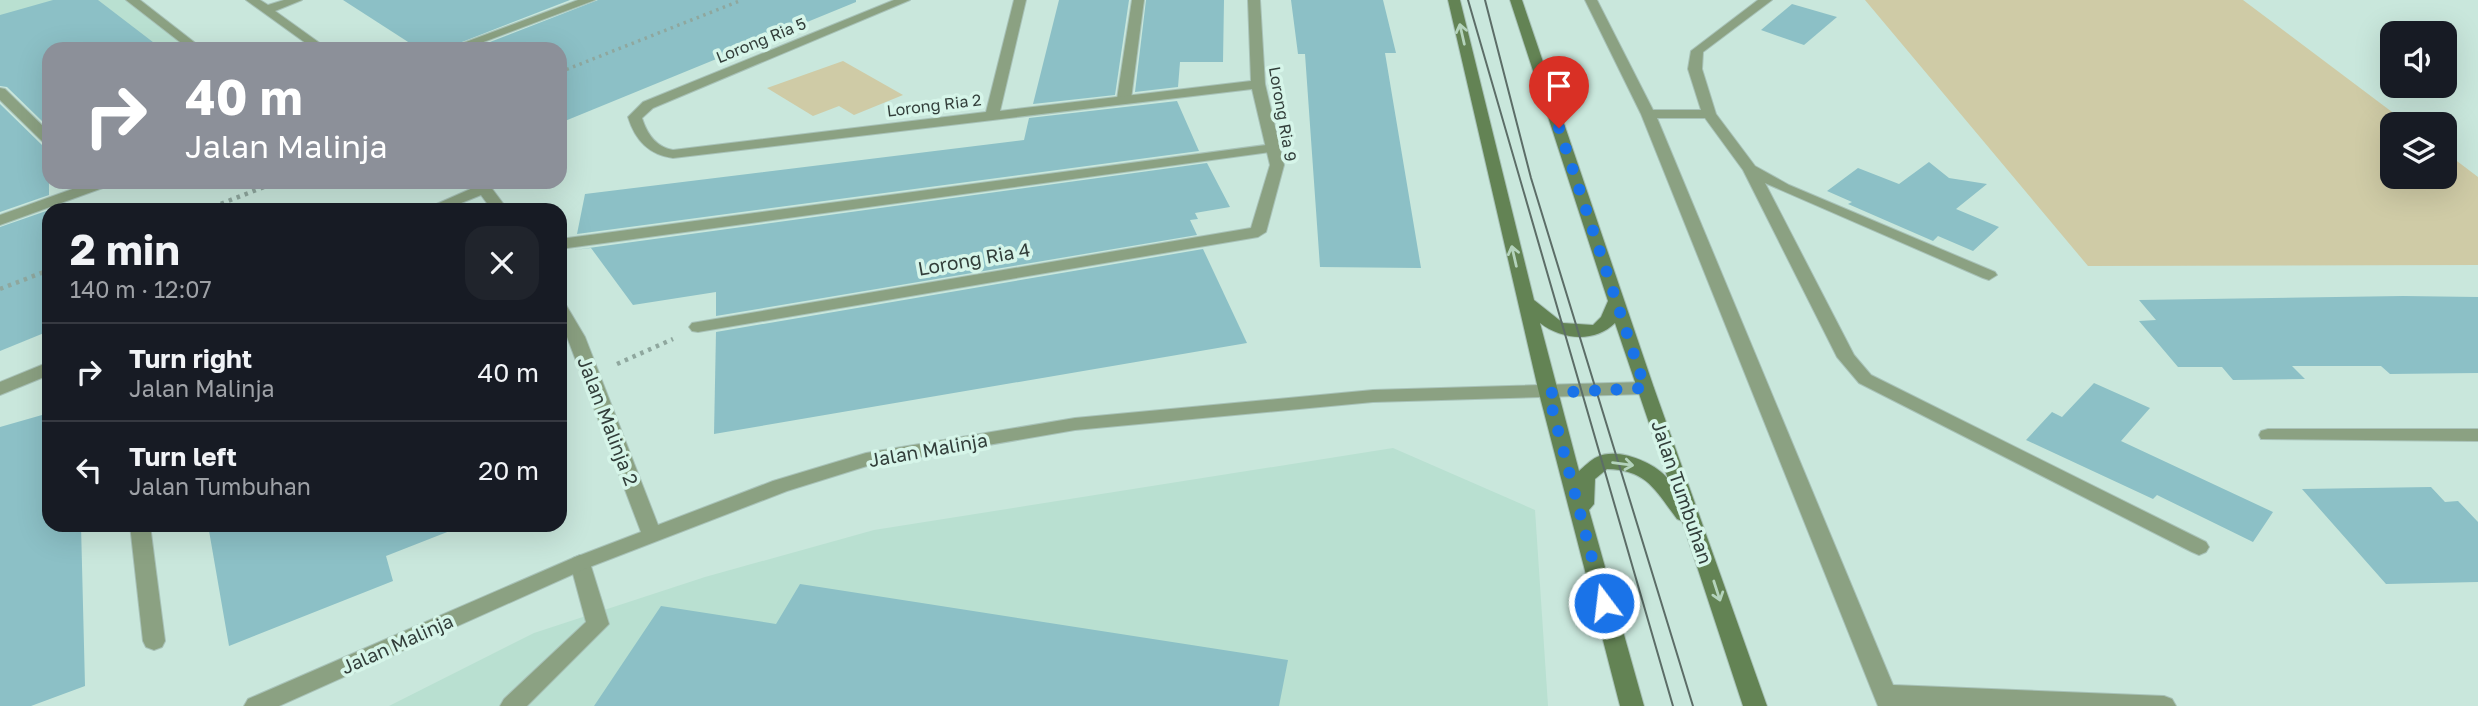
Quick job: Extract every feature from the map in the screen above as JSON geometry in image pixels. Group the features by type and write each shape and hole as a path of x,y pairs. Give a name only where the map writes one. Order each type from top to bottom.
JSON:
{"main road":[{"path":"1454,0 1548,393 1632,706"},
{"name":"Jalan Tumbuhan","path":"1516,0 1645,388 1755,706"},
{"path":"1525,301 1547,322 1570,333 1598,330 1609,319 1616,301"},
{"path":"1583,525 1585,476 1603,462 1631,463 1654,475 1696,531"}],"street":[{"path":"132,0 188,42"},
{"path":"252,0 312,42"},
{"path":"265,10 296,0"},
{"path":"472,42 589,0"},
{"name":"Lorong Ria 5","path":"635,117 648,105 904,0"},
{"path":"992,115 1020,0"},
{"path":"1124,99 1138,0"},
{"name":"Lorong Ria 9","path":"1254,0 1258,84 1277,165 1258,232"},
{"path":"1591,0 1648,114 1887,700 2164,706"},
{"path":"1766,0 1697,51 1695,69 1709,114 1750,169 1846,357 1865,379 2199,547"},
{"name":"Lorong Ria 2","path":"635,117 637,127 656,150 673,154 1258,84"},
{"path":"0,92 42,133"},
{"path":"1648,114 1709,114"},
{"path":"567,243 1273,148"},
{"path":"1750,169 1784,188 1989,275"},
{"path":"45,203 81,189"},
{"path":"445,203 474,189"},
{"path":"0,220 42,204"},
{"name":"Lorong Ria 4","path":"698,327 1258,232"},
{"name":"Jalan Malinja 2","path":"567,321 576,337 652,535"},
{"path":"0,389 42,371"},
{"name":"Jalan Malinja","path":"256,706 580,563 780,486 866,460 1075,424 1373,396 1548,393 1645,388"},
{"path":"2268,435 2478,435"},
{"path":"141,532 154,641"},
{"path":"512,706 598,624 580,563"}],"path":[{"path":"567,69 742,0"},
{"path":"223,203 260,189"},
{"path":"0,289 42,273"},
{"path":"590,374 640,355 698,327"}],"shaded area":[{"path":"0,0 125,0 181,42 42,42 42,118 0,78"},
{"path":"1865,0 2243,0 2392,112 2380,112 2380,189 2457,189 2457,161 2478,177 2478,265 2088,266"},
{"path":"843,61 903,95 854,115 839,106 813,116 767,88"},
{"path":"1393,448 1535,510 1548,706 389,706 534,633 705,577 874,530"}],"building":[{"path":"53,0 98,0 153,42 42,42 42,121 7,87 0,86 0,15"},
{"path":"343,0 570,0 462,42 408,42"},
{"path":"598,0 856,0 567,120 567,42 490,42"},
{"path":"1059,0 1129,0 1115,95 1033,104"},
{"path":"1146,0 1224,0 1223,62 1180,62 1178,87 1135,92"},
{"path":"1291,0 1383,0 1396,53 1385,53 1421,268 1320,267 1305,54 1298,54"},
{"path":"1792,4 1837,17 1804,45 1761,30"},
{"path":"1177,101 1199,151 577,234 585,194 1024,140 1029,118"},
{"path":"0,104 42,145 42,189 49,189 49,195 0,212"},
{"path":"1929,162 1949,178 1987,184 1956,209 1999,227 1973,251 1938,236 1933,241 1848,204 1852,202 1827,191 1858,168 1899,184"},
{"path":"1207,163 1230,207 1195,213 1198,219 1190,220 1197,235 716,316 716,292 633,305 591,248 574,250"},
{"path":"42,212 42,334 0,351 0,227"},
{"path":"1203,249 1247,343 714,434 716,332"},
{"path":"2478,297 2478,373 2390,374 2381,366 2292,366 2305,379 2233,380 2222,367 2178,367 2139,321 2156,320 2139,300"},
{"path":"2094,383 2150,408 2121,441 2273,512 2253,542 2157,495 2153,499 2026,440 2052,412 2062,417"},
{"path":"42,415 42,532 81,532 85,686 31,706 0,706 0,427"},
{"path":"2431,487 2445,502 2458,501 2478,522 2478,582 2386,584 2302,489"},
{"path":"209,532 447,532 386,556 393,581 229,646"},
{"path":"800,584 1288,660 1279,706 594,706 661,606 776,624"}],"tram line":[{"path":"1468,0 1673,706"},
{"path":"1485,0 1531,178 1693,706"}],"route":[{"path":"1559,128 1645,388 1548,393 1604,603"}]}
